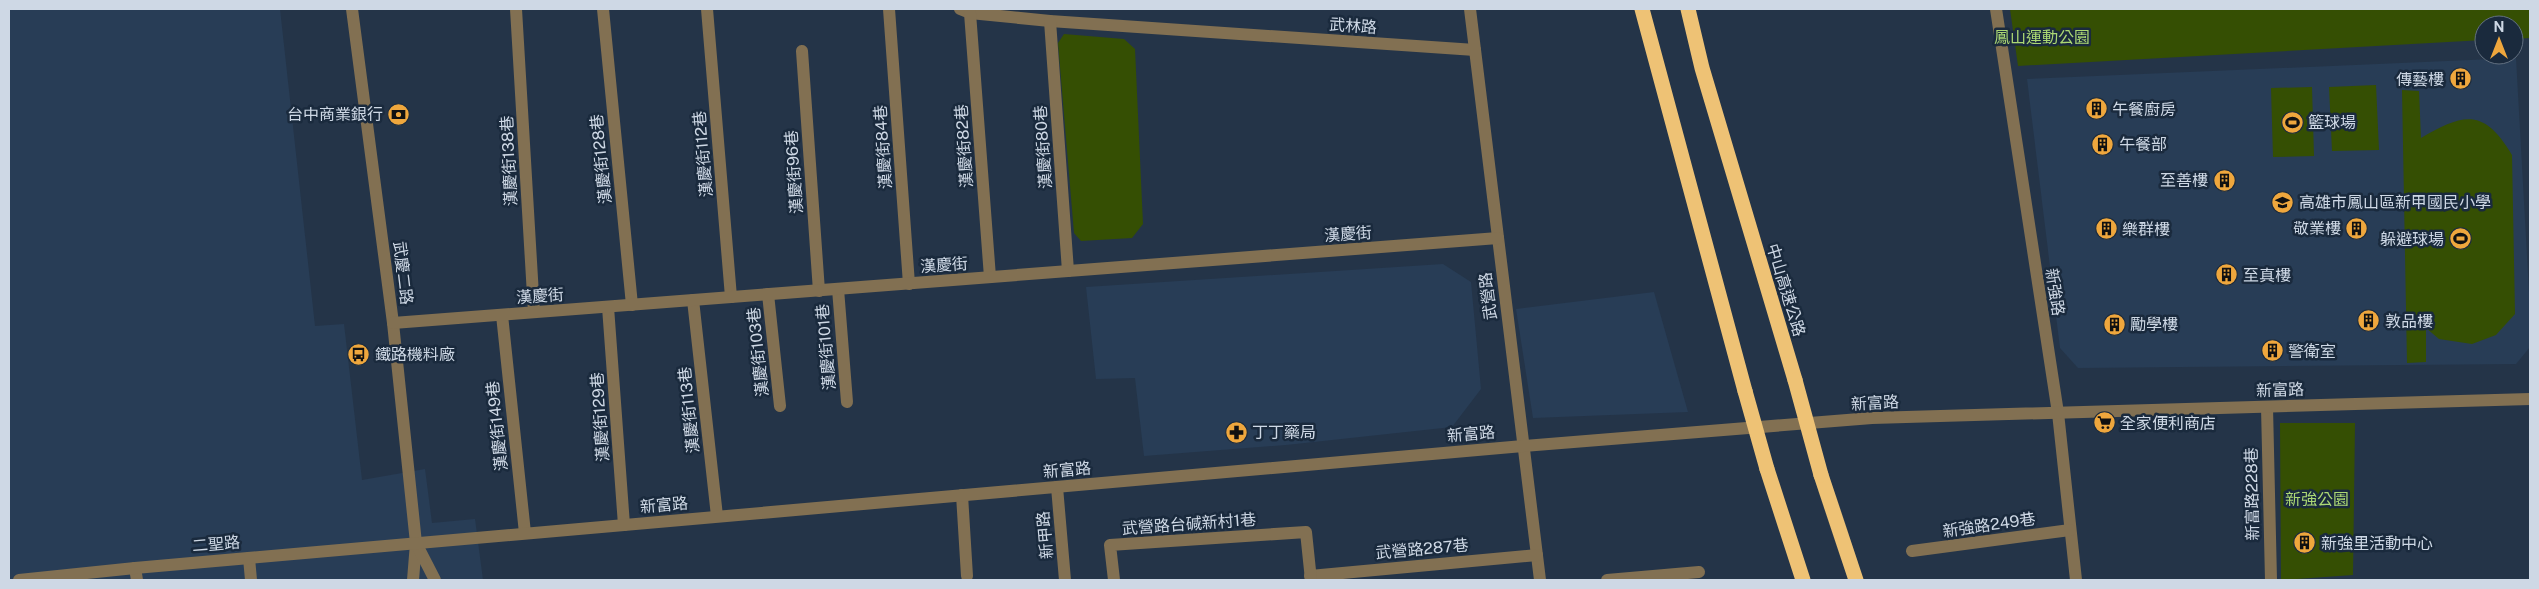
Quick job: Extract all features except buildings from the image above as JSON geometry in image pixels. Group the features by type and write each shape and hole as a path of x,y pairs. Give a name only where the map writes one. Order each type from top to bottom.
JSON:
{"highway":[{"path":"1642,9 1745,391 1767,468 1803,580"},
{"name":"中山高速公路","path":"1688,9 1702,68 1795,380 1821,475 1856,580"}],"street":[{"name":"武慶二路","path":"352,9 393,323 416,543 413,580"},
{"name":"漢慶街138巷","path":"516,9 534,312"},
{"name":"漢慶街128巷","path":"603,9 632,305"},
{"name":"漢慶街112巷","path":"706,9 731,297"},
{"name":"漢慶街84巷","path":"889,9 909,284"},
{"name":"武營路","path":"1470,9 1540,580"},
{"name":"新強路","path":"1996,9 2058,413 2076,580"},
{"name":"武林路","path":"965,11 1050,21 1475,50"},
{"name":"漢慶街82巷","path":"965,11 990,277"},
{"name":"漢慶街80巷","path":"1050,21 1068,271"},
{"name":"漢慶街96巷","path":"802,51 819,291"},
{"name":"漢慶街","path":"393,323 1498,238"},
{"name":"漢慶街101巷","path":"838,289 847,402"},
{"name":"漢慶街103巷","path":"768,294 780,406"},
{"name":"漢慶街113巷","path":"693,300 717,516"},
{"name":"漢慶街129巷","path":"608,307 624,525"},
{"name":"漢慶街149巷","path":"502,315 525,533"},
{"name":"新富路","path":"416,543 1523,446 1872,418 2530,399"},
{"name":"新富路228巷","path":"2267,407 2271,580"},
{"name":"新甲路","path":"1057,487 1065,580"},
{"path":"962,495 968,576"},
{"name":"新強路249巷","path":"1912,551 2070,530"},
{"name":"武營路台碱新村1巷","path":"1114,580 1110,545 1306,532 1311,578"},
{"name":"武慶二路","path":"416,543 435,580"},
{"name":"二聖路","path":"19,580 136,574 249,558 416,543"},
{"name":"武營路287巷","path":"1311,578 1537,556"},
{"path":"249,558 250,580"},
{"path":"1607,580 1699,572"}],"shaded area":[{"path":"9,9 280,9 315,326 344,324 362,480 425,469 432,523 475,519 483,580 9,580"},
{"name":"高雄市鳳山區新甲國民小學","path":"2474,60 2474,65 2516,65 2530,310 2530,347 2516,364 2078,368 2060,348 2027,79"},
{"path":"1443,264 1471,282 1481,389 1452,427 1286,445 1144,456 1135,378 1096,379 1086,287"},
{"path":"1654,292 1688,412 1533,418 1516,309"}],"green space":[{"name":"鳳山運動公園","path":"2010,9 2530,9 2530,38 2524,38 2524,15 2474,15 2474,41 2018,66"},
{"path":"1064,34 1124,39 1135,49 1143,224 1132,238 1081,241 1074,233 1058,43"},
{"path":"2376,85 2379,150 2332,151 2329,87"},
{"name":"籃球場","path":"2312,87 2314,156 2273,157 2271,88"},
{"path":"2402,90 2419,91 2421,138 2449,124 2461,120 2472,120 2482,122 2492,129 2512,155 2515,314 2496,335 2472,344 2439,339 2426,328 2426,362 2407,363"},
{"name":"新強公園","path":"2280,423 2355,423 2353,575 2281,580"}],"place":[{"name":"傳藝樓","path":"2460,79"},
{"name":"午餐廚房","path":"2096,109"},
{"name":"台中商業銀行","path":"399,114"},
{"name":"籃球場","path":"2292,122"},
{"name":"午餐部","path":"2103,144"},
{"name":"至善樓","path":"2224,180"},
{"name":"高雄市鳳山區新甲國民小學","path":"2283,202"},
{"name":"敬業樓","path":"2357,228"},
{"name":"樂群樓","path":"2106,229"},
{"name":"躲避球場","path":"2460,239"},
{"name":"至真樓","path":"2227,275"},
{"name":"敦品樓","path":"2369,321"},
{"name":"勵學樓","path":"2114,324"},
{"name":"警衛室","path":"2272,351"},
{"name":"鐵路機料廠","path":"359,354"},
{"name":"全家便利商店","path":"2104,423"},
{"name":"丁丁藥局","path":"1236,432"},
{"name":"新強里活動中心","path":"2305,543"}]}
